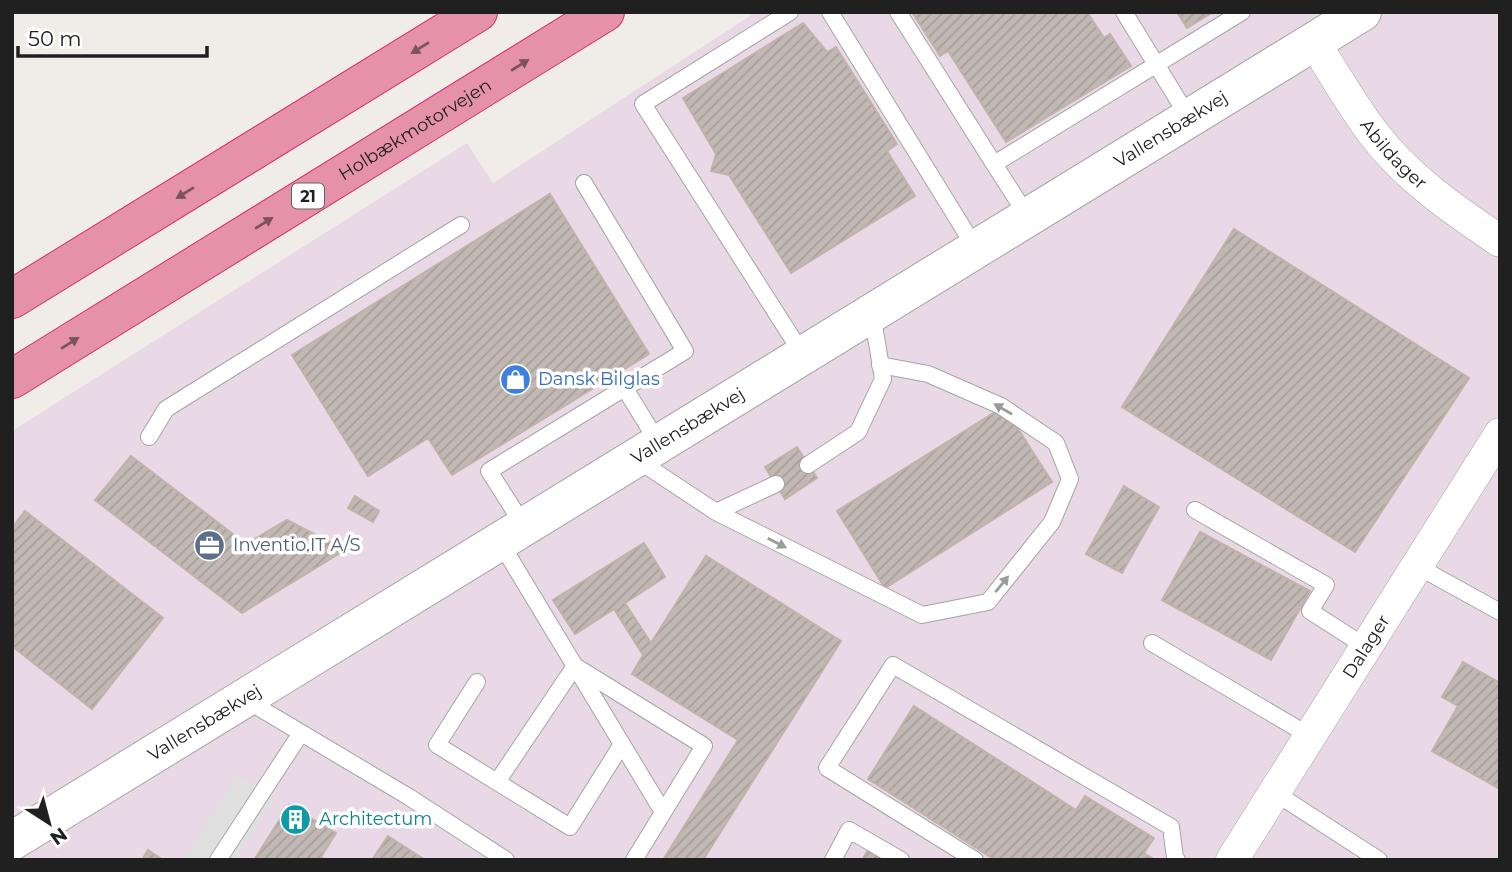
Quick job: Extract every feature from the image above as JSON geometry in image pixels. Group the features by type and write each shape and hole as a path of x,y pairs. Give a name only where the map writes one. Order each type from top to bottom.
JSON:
{"highway":[{"path":"12,299 478,12"},
{"name":"Holbækmotorvejen","path":"12,379 605,12"}],"street":[{"name":"Vallensbækvej","path":"12,841 1362,12"},
{"name":"Abildager","path":"1314,41 1373,133 1414,176 1457,213 1500,241"},
{"name":"Dalager","path":"1231,860 1500,434"}],"lane":[{"path":"790,12 643,104 803,355"},
{"path":"830,12 976,249"},
{"path":"898,12 1028,217"},
{"path":"1124,12 1189,118"},
{"path":"994,164 1242,12"},
{"path":"583,183 684,351 489,471 512,534 575,666 663,812"},
{"path":"149,438 166,409 461,225"},
{"path":"808,465 858,432 883,379 872,313"},
{"path":"624,387 647,451 716,512 922,615 988,601 1052,522 1069,479 1056,443 1001,406 928,373 880,365"},
{"path":"716,512 776,484"},
{"path":"1195,510 1326,585 1310,611 1366,647"},
{"path":"1417,566 1500,612"},
{"path":"1152,643 1310,736"},
{"path":"975,860 827,768 893,665 1171,827 1177,860"},
{"path":"497,782 575,666"},
{"path":"575,666 704,746 634,860"},
{"path":"477,682 437,746 570,827 622,744"},
{"path":"244,699 409,797 506,860"},
{"path":"218,860 301,733"},
{"path":"1274,792 1379,860"},
{"path":"832,860 849,830 901,860"}],"shaded area":[{"path":"756,12 1500,12 1500,860 12,860 12,431 467,143 493,183"},
{"path":"237,776 274,800 236,860 184,860"}],"building":[{"path":"912,12 1087,12 1104,38 1110,34 1131,66 1006,142 948,51 940,56"},
{"path":"1177,12 1213,12 1187,28"},
{"path":"803,23 827,52 836,47 897,144 887,151 915,196 791,273 729,175 711,171 716,154 683,98"},
{"path":"550,194 649,354 452,475 428,438 368,476 292,355"},
{"path":"1234,229 1469,378 1355,552 1122,407"},
{"path":"995,412 1011,418 1052,482 885,588 837,511"},
{"path":"797,447 817,478 785,499 765,467"},
{"path":"131,456 246,544 287,520 345,550 242,613 95,500"},
{"path":"1124,486 1159,507 1122,573 1086,554"},
{"path":"355,496 379,511 373,522 348,508"},
{"path":"25,511 163,618 92,709 12,646 12,528"},
{"path":"1200,532 1310,591 1271,660 1162,600"},
{"path":"644,543 665,577 625,603 651,643 706,556 841,641 703,860 663,860 738,740 632,674 643,655 614,609 575,634 553,600"},
{"path":"1463,662 1500,683 1500,789 1432,751 1458,706 1442,697"},
{"path":"914,706 1076,810 1085,796 1154,838 1144,853 1155,860 995,860 868,779"},
{"name":"Architectum","path":"289,805 336,833 321,857 325,860 254,860"},
{"name":"Architectum","path":"388,836 425,860 372,860"},
{"path":"148,850 163,860 142,860"},
{"path":"868,850 884,860 862,860"}],"place":[{"name":"Dansk Bilglas","path":"515,379"},
{"name":"Inventio.IT A/S","path":"210,545"},
{"name":"Architectum","path":"296,819"}]}
